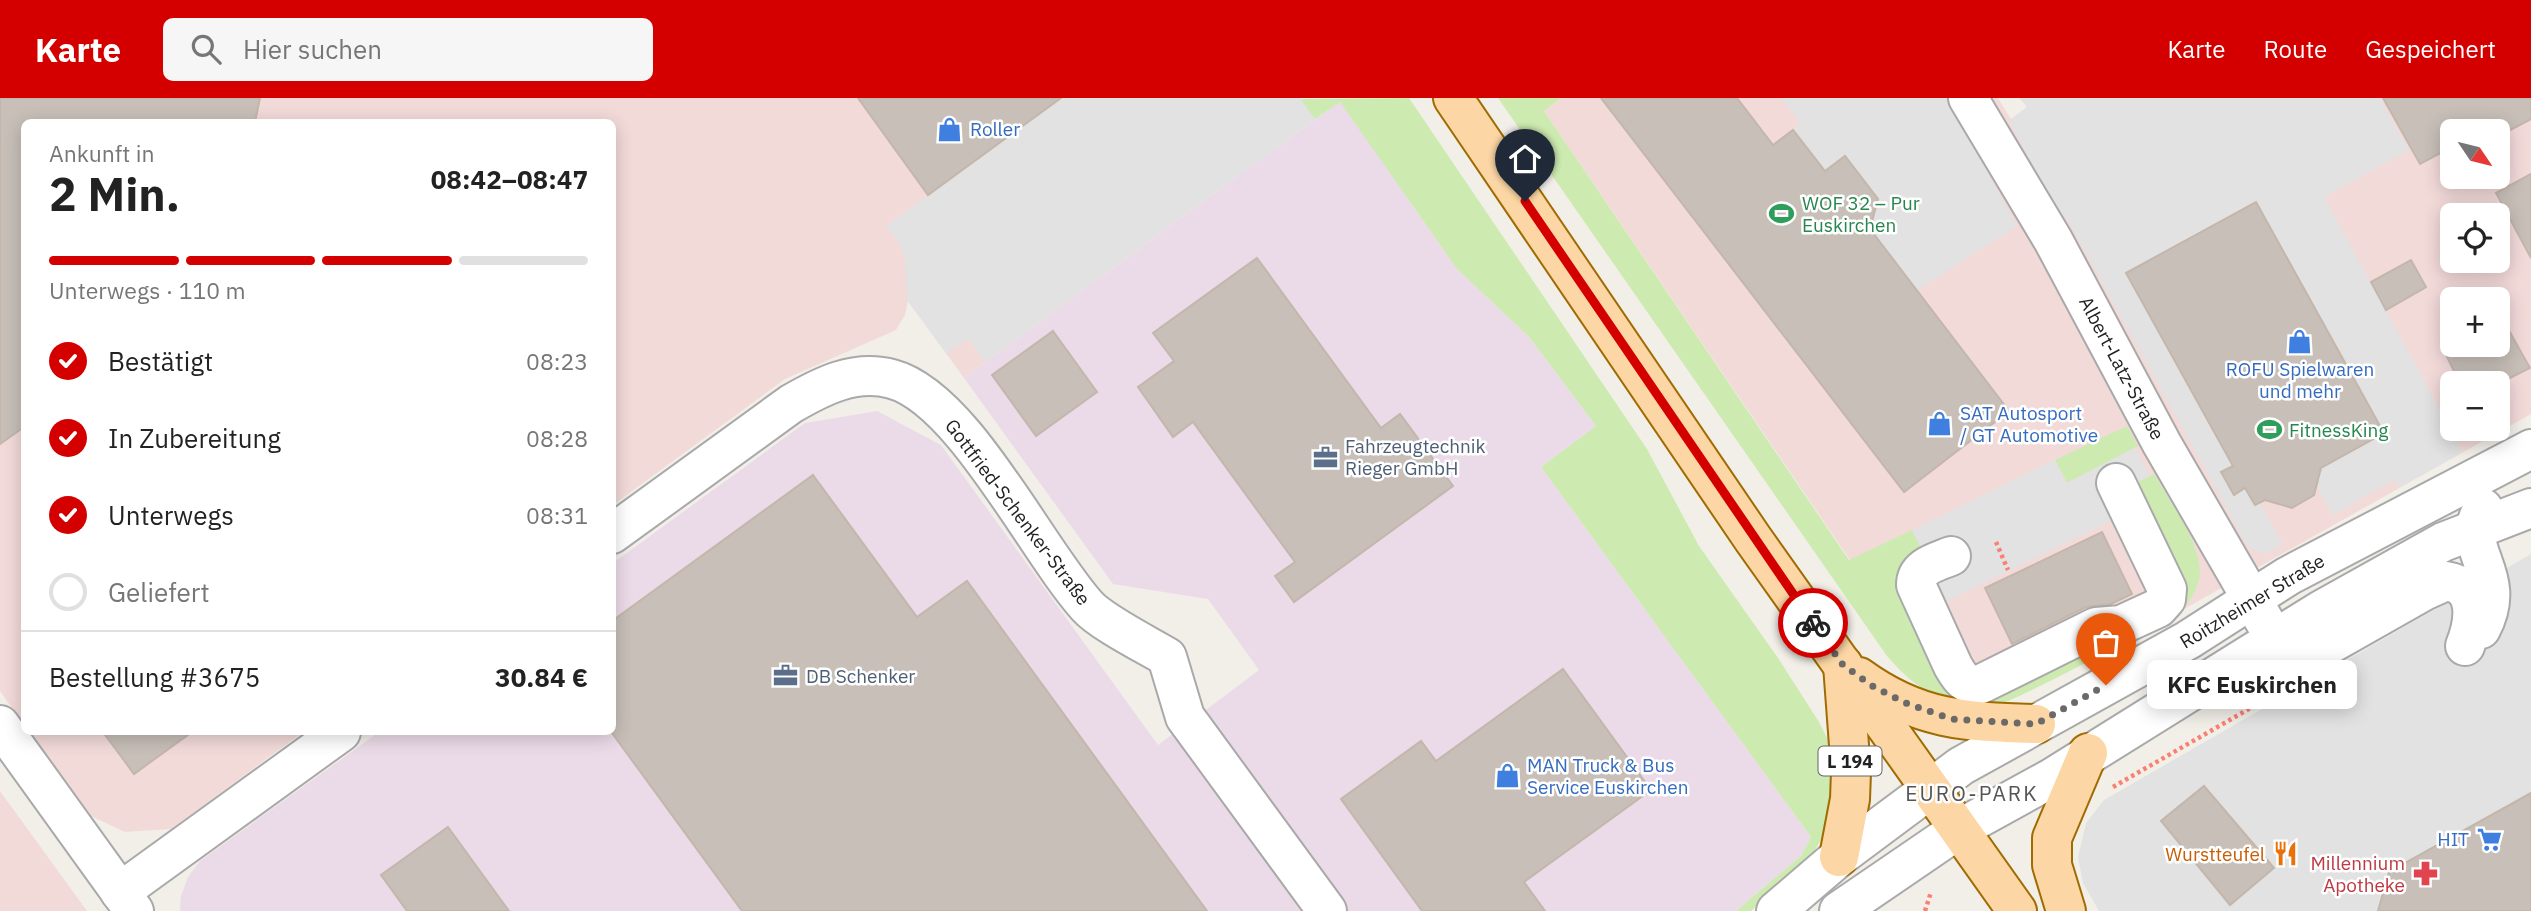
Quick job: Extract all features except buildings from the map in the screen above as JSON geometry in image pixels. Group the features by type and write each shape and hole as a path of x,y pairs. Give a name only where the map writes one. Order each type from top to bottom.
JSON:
{"main road":[{"name":"L 194","path":"1454,98 1753,539 2017,911"},
{"name":"L 194","path":"1843,665 1874,687 1935,715 1967,722 2036,724"},
{"name":"L 194","path":"1839,857 1850,799 1851,772 1843,665"},
{"path":"2066,911 2052,865 2052,838 2088,753"}],"street":[{"name":"Albert-Latz-Straße","path":"1968,98 2053,240 2162,444 2275,639"},
{"name":"Gottfried-Schenker-Straße","path":"616,531 804,396 835,381 853,377 891,379 920,392 956,424 1088,608 1167,657 1185,717 1327,911"},
{"name":"Roitzheimer Straße","path":"1776,911 1839,857 1930,786 2188,640 2288,576 2522,453"},
{"path":"2221,674 2295,664 2446,581 2461,587 2470,599 2474,613 2465,646 2477,637 2491,597 2488,571 2477,549 2474,532 2478,517 2522,453"},
{"path":"1951,556 1923,569 1918,573 1916,584 1953,666 1960,678 1969,684 1980,684 2096,627 2129,623 2158,608 2166,599 2167,589 2116,482"},
{"path":"1839,911 1959,829 2050,779 2088,753 2383,575 2443,542 2531,508"},
{"path":"0,725 127,902 337,735"}],"path":[{"path":"1996,542 2008,570"},
{"path":"2107,792 2266,699"}],"shaded area":[{"path":"0,98 1300,98 1315,119 964,378 908,301 905,315 896,330 785,379 616,503 616,119 21,119 21,721 0,691"},
{"path":"1061,98 1300,98 1315,119 985,362 969,339 950,350 948,356 907,300 905,259 900,245 886,226"},
{"path":"1561,98 1998,98 2011,119 2039,98 2531,98 2531,414 2510,426 2510,371 2440,371 2440,441 2483,441 2177,613 2008,701 1850,560 1544,111"},
{"path":"1782,98 1946,98 2017,226 1917,290 1870,229 1877,198 1825,171 1793,130 1800,123"},
{"path":"2019,98 2380,98 2409,150 2324,197 2440,410 2440,441 2457,441 2463,452 2399,488 2394,480 2333,515 2310,474 2384,433 2256,203 2126,274 2233,466 2222,472 2235,494 2245,488 2254,505 2260,503 2283,544 2266,554 2248,547 2085,251 2063,213 2060,214 2009,121 2027,107"},
{"path":"1340,101 1457,269 1529,337 1596,426 1541,467 1811,837 1801,856 1736,911 1339,911 1198,716 1259,670 1208,599 1113,584 964,378"},
{"path":"877,411 941,445 1158,745 1175,732 1315,911 180,911 181,896 188,877 200,861 375,735 616,735 616,561 805,423"},
{"path":"2135,448 2150,476 2114,494 2123,515 1947,601 1912,530 2055,460 2067,483"},
{"path":"2531,554 2531,793 2389,872 2378,911 2099,911 2083,883 2078,857 2086,823 2104,800"},
{"path":"32,735 299,735 171,829 125,832 91,816"},
{"path":"0,791 87,911 0,911"}],"green space":[{"path":"1409,98 1647,449 1699,546 1778,658 1819,722 1831,746 1836,769 1827,830 1812,855 1751,911 1736,911 1801,856 1811,837 1541,467 1596,426 1529,337 1457,269 1340,102 1315,119 1299,99"},
{"path":"1498,98 1561,98 1544,111 1849,560 1912,530 1926,557 1952,682 2170,612 2136,482 2154,474 2185,526 2197,554 2199,580 2189,602 2177,612 2095,658 1999,704 1965,704 1936,696 1923,689 1887,656"},
{"path":"2127,426 2138,446 2067,483 2055,460"}],"way so far":[{"path":"1813,623 1843,665 1874,687 1908,704 1952,719 1967,722 2036,724 2106,685"}],"place":[{"name":"Roller","path":"950,129"},
{"name":"WOF 32 – Pur Euskirchen","path":"1782,214"},
{"name":"ROFU Spielwaren und mehr","path":"2300,341"},
{"name":"SAT Autosport / GT Automotive","path":"1940,424"},
{"name":"FitnessKing","path":"2269,430"},
{"name":"Fahrzeugtechnik Rieger GmbH","path":"1325,457"},
{"name":"DB Schenker","path":"786,676"},
{"name":"KFC Euskirchen","path":"2106,685"},
{"name":"MAN Truck & Bus Service Euskirchen","path":"1507,776"},
{"name":"HIT","path":"2489,839"},
{"name":"Wurstteufel","path":"2285,854"},
{"name":"Millennium Apotheke","path":"2425,874"}],"district":[{"name":"EURO-PARK","path":"1972,793"}],"route":[{"path":"1525,201 1753,539 1813,623"}]}
